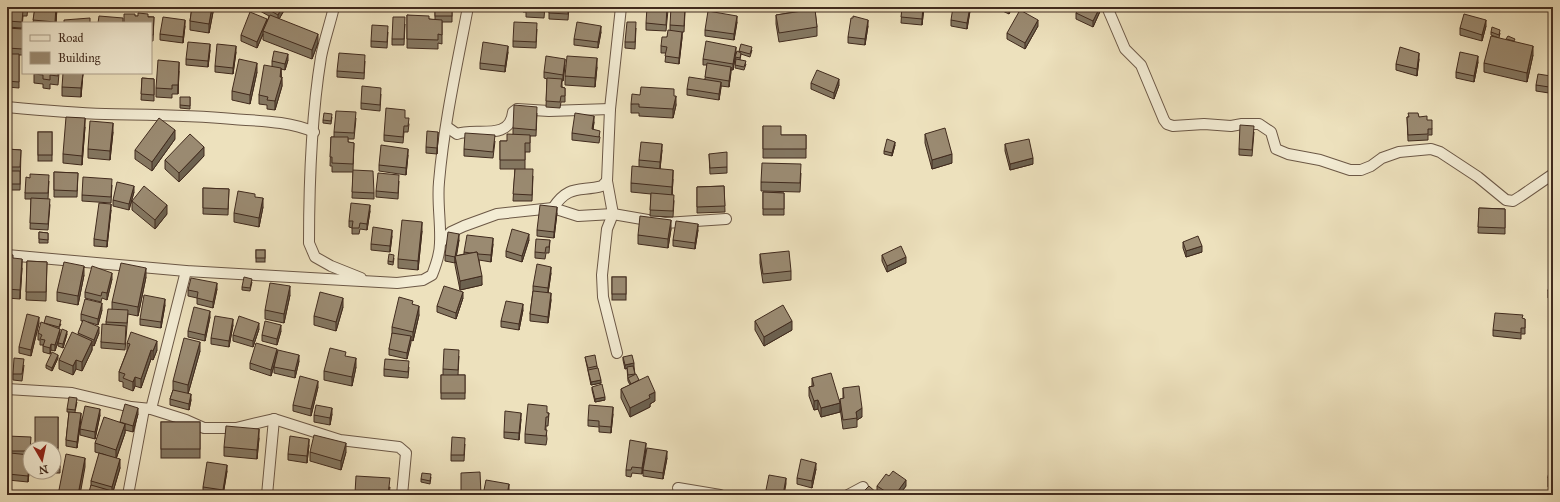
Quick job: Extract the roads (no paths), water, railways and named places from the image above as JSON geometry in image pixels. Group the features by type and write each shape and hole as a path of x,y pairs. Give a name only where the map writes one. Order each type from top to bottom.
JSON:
{"street":[{"path":"334,7 321,57 314,132 309,243 316,257 331,266 369,281"},
{"path":"7,255 186,271 397,283 423,280 432,275 440,243 438,189 449,102 468,7"},
{"path":"617,353 603,297 602,275 607,228 613,214 607,181 610,109 621,7"},
{"path":"1107,7 1125,49 1141,65 1167,124 1173,126 1204,124 1230,126 1259,124 1271,132 1276,149 1288,154 1320,160 1350,170 1361,170 1372,166 1382,158 1399,152 1431,149 1440,152 1478,177 1506,200 1513,201 1553,174"},
{"path":"7,107 103,114 155,114 223,118 272,122 304,128 314,132"},
{"path":"447,127 457,134 463,132 495,132 509,125 513,112 517,108 549,111 610,109"},
{"path":"553,208 568,193 577,189 602,186 607,181"},
{"path":"440,243 451,232 497,214 553,208 578,216 613,214 665,224 726,219"},
{"path":"128,495 147,409 186,271"},
{"path":"7,388 72,393 147,409 186,420 204,428 236,428 274,419 350,443 399,448 404,450 406,453 402,495"},
{"path":"267,495 274,419"},
{"path":"848,495 863,487"},
{"path":"678,488 720,495"}]}
